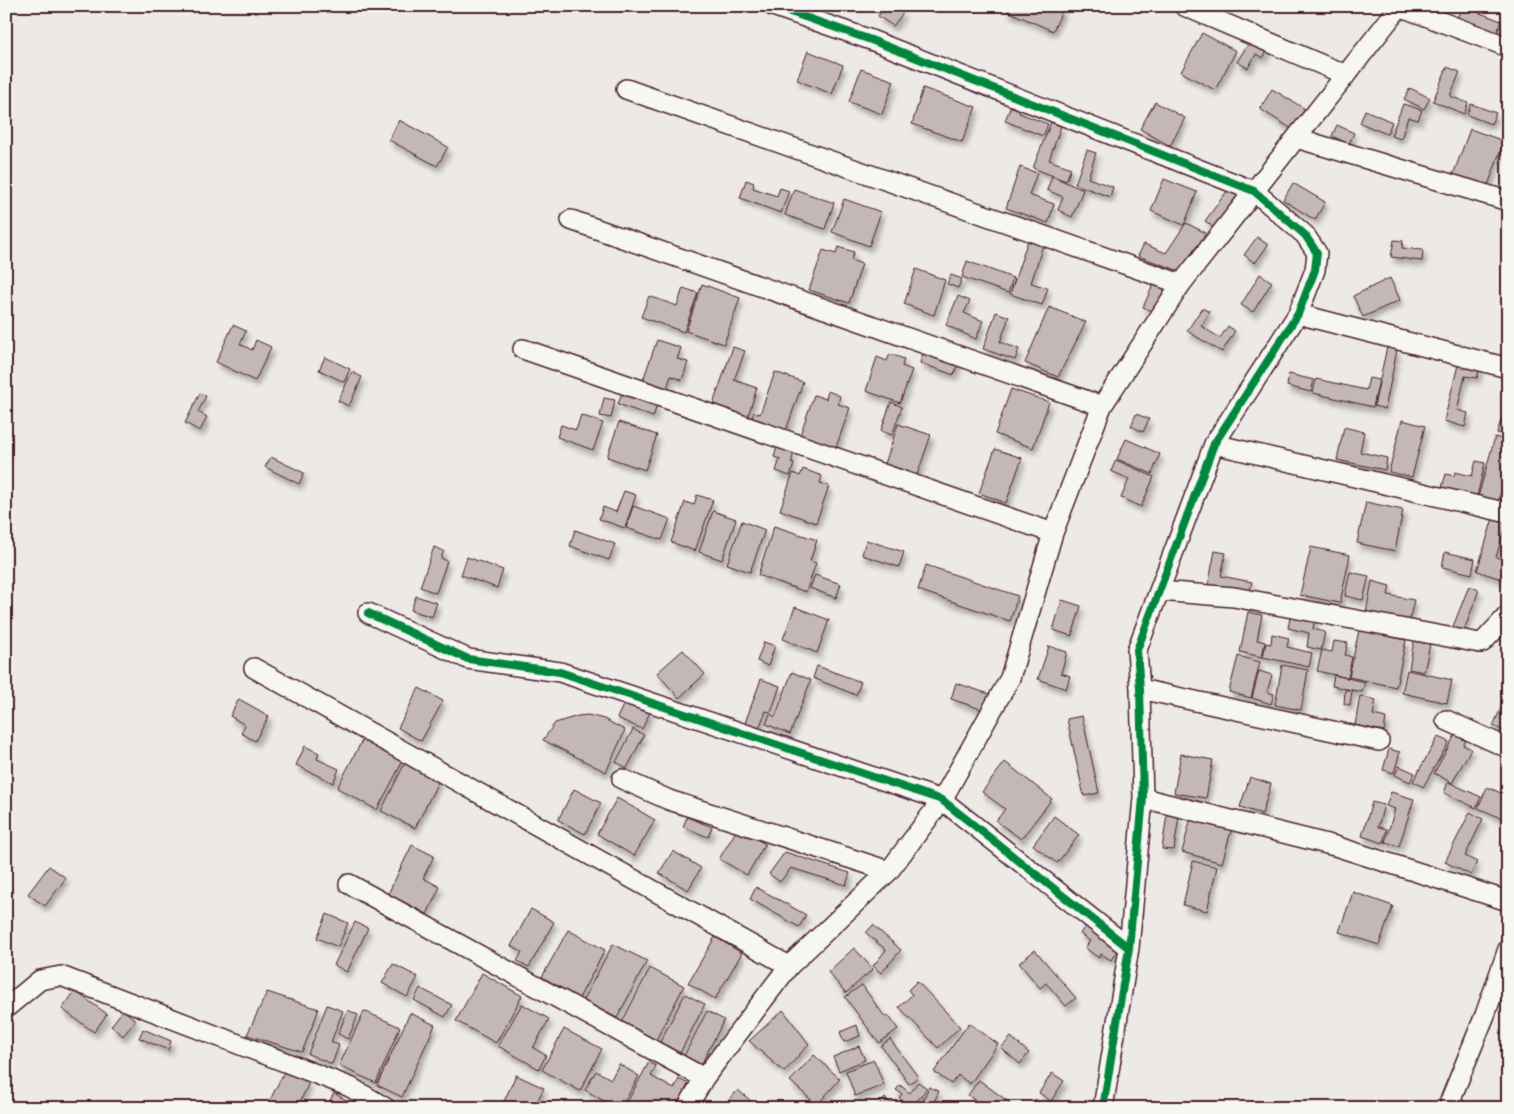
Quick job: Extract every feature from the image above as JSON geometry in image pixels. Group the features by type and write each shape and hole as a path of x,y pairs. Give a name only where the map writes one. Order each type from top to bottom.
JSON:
{"street":[{"path":"773,6 880,44 1254,191 1305,235 1317,253 1315,270 1298,314 1214,444 1137,650 1143,798 1129,948 1103,1108"},
{"path":"1184,6 1346,75"},
{"path":"686,1108 704,1078 790,966 889,872 942,800 1010,678 1053,533 1102,406 1181,284 1400,6 1508,47"},
{"path":"626,89 1181,284"},
{"path":"1296,138 1508,201"},
{"path":"571,220 1102,406"},
{"path":"1298,314 1508,368"},
{"path":"523,349 1053,533"},
{"path":"1214,444 1508,513"},
{"path":"1159,591 1234,597 1480,642 1483,642 1508,615"},
{"path":"368,613 468,659 560,672 942,800 1129,948"},
{"path":"254,668 790,966"},
{"path":"1140,689 1379,741"},
{"path":"1446,720 1508,748"},
{"path":"622,779 669,800 889,872"},
{"path":"1143,798 1335,846 1508,901"},
{"path":"349,884 704,1078"},
{"path":"1456,1108 1450,1101 1485,1015 1508,949"},
{"path":"6,1008 40,980 61,976 350,1087 386,1108"}],"building":[{"path":"884,6 892,6 903,13 893,26 878,16"},
{"path":"1009,6 1056,6 1063,9 1053,31 1007,11"},
{"path":"1462,6 1501,21 1497,33 1457,18"},
{"path":"1202,33 1236,51 1215,90 1181,72"},
{"path":"1251,39 1268,49 1263,58 1256,54 1248,68 1237,62"},
{"path":"808,51 843,65 832,94 797,80"},
{"path":"1447,67 1460,72 1450,96 1468,103 1464,114 1433,101"},
{"path":"861,69 894,81 882,114 849,102"},
{"path":"923,88 976,107 962,142 912,124"},
{"path":"1410,88 1430,98 1424,109 1404,99"},
{"path":"1272,89 1305,109 1292,129 1260,109"},
{"path":"1155,102 1185,118 1170,146 1140,129"},
{"path":"1012,103 1022,107 1019,113 1048,124 1043,136 1005,121"},
{"path":"1403,104 1422,110 1418,120 1408,117 1401,139 1391,136"},
{"path":"1471,104 1496,113 1491,124 1467,115"},
{"path":"1365,110 1392,122 1387,134 1360,123"},
{"path":"399,120 448,147 437,166 389,140"},
{"path":"1051,122 1061,126 1049,160 1071,168 1066,181 1033,168"},
{"path":"1337,125 1354,133 1349,144 1332,136"},
{"path":"1470,129 1504,141 1487,188 1453,175"},
{"path":"1087,150 1096,153 1088,178 1113,187 1110,197 1075,184"},
{"path":"1020,167 1037,173 1029,195 1054,204 1048,223 1006,208"},
{"path":"1052,176 1083,190 1072,217 1058,210 1063,197 1047,190"},
{"path":"1164,179 1197,192 1184,225 1151,211"},
{"path":"746,180 754,183 753,188 777,196 780,188 789,191 781,213 740,198"},
{"path":"1293,183 1325,202 1315,220 1283,200"},
{"path":"1230,187 1241,196 1216,229 1205,221"},
{"path":"794,189 834,203 825,229 785,215"},
{"path":"844,199 881,212 869,246 832,232"},
{"path":"1186,223 1206,233 1180,271 1138,256 1144,244 1166,253"},
{"path":"1257,237 1268,245 1255,263 1244,255"},
{"path":"1028,240 1043,245 1031,283 1048,288 1042,305 1010,294"},
{"path":"1394,240 1403,241 1402,248 1423,250 1422,261 1391,257"},
{"path":"838,247 854,252 851,260 862,264 849,303 809,290 823,250 836,254"},
{"path":"967,261 1013,278 1008,293 962,277"},
{"path":"916,269 945,280 934,315 904,304"},
{"path":"1260,274 1272,282 1253,312 1241,305"},
{"path":"951,275 962,279 958,288 947,284"},
{"path":"1390,278 1400,300 1363,317 1353,296"},
{"path":"1155,281 1169,288 1157,314 1143,307"},
{"path":"702,284 740,298 724,344 686,331"},
{"path":"683,288 698,293 684,332 641,317 649,296 677,306"},
{"path":"958,296 970,301 964,313 983,321 976,339 946,325"},
{"path":"1049,307 1086,322 1058,377 1025,363"},
{"path":"1202,308 1210,312 1201,326 1220,338 1228,326 1235,331 1222,352 1187,331"},
{"path":"996,312 1009,317 1000,342 1019,349 1015,360 983,349"},
{"path":"233,325 246,331 240,344 252,350 256,340 271,347 255,381 216,362"},
{"path":"657,340 681,348 677,359 688,362 682,380 671,376 666,391 642,383"},
{"path":"925,346 960,358 954,375 920,363"},
{"path":"733,347 745,351 734,380 757,388 747,419 712,407"},
{"path":"1387,347 1397,350 1385,409 1374,406"},
{"path":"890,354 904,359 902,366 912,370 900,403 866,391 877,357 887,361"},
{"path":"325,357 350,369 344,382 319,370"},
{"path":"1459,361 1480,367 1477,378 1465,376 1457,410 1468,413 1465,427 1444,421"},
{"path":"352,372 362,377 349,406 338,401"},
{"path":"775,372 803,382 785,433 751,421 754,412 760,414"},
{"path":"1289,374 1314,380 1311,392 1287,386"},
{"path":"1369,378 1379,380 1373,407 1313,393 1316,379 1366,390"},
{"path":"1011,389 1049,402 1033,448 995,434"},
{"path":"828,391 840,396 838,404 850,408 836,447 800,435 814,395 826,399"},
{"path":"200,393 206,396 198,412 207,417 200,431 185,423"},
{"path":"622,393 657,405 653,417 618,404"},
{"path":"604,398 615,400 611,418 600,416"},
{"path":"891,402 902,407 892,435 881,431"},
{"path":"1136,414 1149,419 1143,432 1131,426"},
{"path":"1503,414 1508,415 1508,436 1497,433"},
{"path":"581,415 603,423 593,450 557,437 561,425 576,430"},
{"path":"1402,420 1425,426 1412,477 1389,472"},
{"path":"619,422 657,435 645,470 607,457"},
{"path":"898,424 931,435 917,475 885,464"},
{"path":"1344,427 1364,432 1360,452 1387,458 1385,470 1337,460"},
{"path":"1495,437 1508,441 1508,468 1498,502 1478,497"},
{"path":"1126,439 1160,454 1152,474 1117,459"},
{"path":"777,447 794,453 791,463 794,464 790,476 776,471 780,459 774,457"},
{"path":"995,449 1022,458 1006,503 979,493"},
{"path":"271,457 304,473 299,484 265,467"},
{"path":"1116,460 1154,477 1141,507 1121,498 1129,479 1111,471"},
{"path":"1476,461 1485,463 1477,496 1442,487 1446,474 1454,476 1455,472 1472,476"},
{"path":"803,469 822,476 820,483 829,486 816,523 780,510 793,473 800,476"},
{"path":"624,491 636,495 625,528 599,519 603,507 616,512"},
{"path":"697,495 713,500 695,551 671,542 685,502 694,505"},
{"path":"1366,502 1403,510 1395,551 1357,543"},
{"path":"633,506 670,519 662,540 626,528"},
{"path":"713,511 736,519 722,560 699,552"},
{"path":"1493,518 1507,522 1496,557 1506,560 1504,566 1508,567 1508,581 1477,571"},
{"path":"742,521 765,530 750,572 727,564"},
{"path":"774,526 817,540 810,561 816,563 806,592 758,575"},
{"path":"575,530 615,544 609,560 570,546"},
{"path":"866,540 904,552 899,567 862,555"},
{"path":"434,547 444,551 441,558 447,561 436,593 420,587"},
{"path":"1311,547 1350,555 1340,603 1300,595"},
{"path":"1215,551 1226,553 1221,576 1252,582 1249,594 1208,586"},
{"path":"1445,552 1475,559 1472,574 1442,567"},
{"path":"467,557 503,570 497,588 461,575"},
{"path":"926,565 1018,596 1010,621 918,590"},
{"path":"1350,572 1369,576 1363,600 1345,596"},
{"path":"815,575 841,584 836,598 810,588"},
{"path":"1372,581 1390,586 1388,595 1414,600 1409,622 1366,613"},
{"path":"1469,586 1479,590 1463,633 1452,629"},
{"path":"416,596 437,603 432,617 411,610"},
{"path":"1062,600 1081,606 1072,636 1053,630"},
{"path":"795,607 829,620 817,653 783,639"},
{"path":"1248,612 1262,615 1257,640 1265,642 1262,657 1240,652"},
{"path":"1291,613 1315,618 1313,629 1325,632 1321,650 1307,647 1309,633 1288,628"},
{"path":"1359,630 1406,640 1396,687 1349,677"},
{"path":"1272,634 1289,638 1287,647 1312,653 1309,667 1263,657 1266,643 1271,644"},
{"path":"1334,641 1348,643 1345,655 1352,657 1348,678 1317,671 1322,650 1332,652"},
{"path":"1414,641 1430,644 1424,672 1409,669"},
{"path":"764,642 775,646 768,666 757,661"},
{"path":"1049,646 1067,652 1061,673 1070,676 1066,689 1038,679"},
{"path":"683,650 705,674 679,698 657,673"},
{"path":"1238,656 1260,662 1251,698 1229,692"},
{"path":"1282,665 1308,670 1301,710 1275,705"},
{"path":"817,666 861,682 856,695 813,678"},
{"path":"1407,670 1452,680 1447,703 1402,693"},
{"path":"1259,671 1272,675 1267,692 1274,694 1271,704 1252,698"},
{"path":"792,672 811,680 790,734 766,724 770,714 775,717"},
{"path":"1334,675 1365,682 1362,692 1332,686"},
{"path":"761,679 780,686 771,712 766,711 759,728 745,723"},
{"path":"956,683 992,695 987,711 951,699"},
{"path":"419,688 443,701 421,741 398,728"},
{"path":"1345,690 1352,690 1350,705 1344,704"},
{"path":"1360,696 1376,700 1373,715 1386,718 1384,731 1355,725"},
{"path":"239,699 269,716 255,741 241,733 245,725 230,716"},
{"path":"626,699 651,710 642,729 617,718"},
{"path":"1502,706 1508,709 1508,733 1493,726"},
{"path":"588,715 604,719 625,730 606,772 543,740 555,723"},
{"path":"1082,716 1099,793 1084,796 1067,719"},
{"path":"633,729 644,735 627,768 616,762"},
{"path":"365,735 405,757 377,810 337,788"},
{"path":"1455,735 1466,741 1463,745 1471,749 1452,783 1434,773"},
{"path":"1438,737 1449,742 1423,787 1413,781"},
{"path":"305,746 319,753 317,759 339,769 333,783 296,765"},
{"path":"1389,749 1400,752 1394,773 1383,770"},
{"path":"1181,754 1213,760 1206,798 1174,793"},
{"path":"1005,762 1052,799 1021,839 996,821 1005,809 982,792"},
{"path":"405,763 439,780 415,828 381,811"},
{"path":"1399,766 1415,773 1410,782 1395,775"},
{"path":"1250,777 1271,784 1262,814 1240,807"},
{"path":"1448,782 1481,797 1476,808 1444,793"},
{"path":"1487,787 1508,796 1508,821 1478,808"},
{"path":"574,789 601,803 585,834 558,820"},
{"path":"1391,792 1414,799 1399,846 1385,842 1395,809 1386,806"},
{"path":"617,798 655,820 634,856 597,834"},
{"path":"1372,802 1384,805 1378,827 1387,829 1383,843 1362,836"},
{"path":"1470,812 1483,819 1465,856 1477,862 1471,875 1445,862"},
{"path":"1192,813 1233,824 1222,863 1182,852"},
{"path":"1167,814 1179,816 1174,850 1162,849"},
{"path":"1054,816 1079,835 1057,863 1033,845"},
{"path":"687,817 712,827 708,837 683,827"},
{"path":"738,828 765,844 747,875 719,859"},
{"path":"412,845 434,856 423,878 440,887 427,914 388,894"},
{"path":"673,851 701,868 688,890 659,873"},
{"path":"785,852 850,873 846,885 791,868 780,882 769,874"},
{"path":"1193,861 1217,867 1207,911 1183,905"},
{"path":"49,866 66,878 45,906 28,894"},
{"path":"756,887 806,915 799,927 750,899"},
{"path":"1353,892 1393,906 1379,945 1339,932"},
{"path":"531,909 554,922 529,967 517,961 522,952 511,946"},
{"path":"327,914 348,923 338,947 317,938"},
{"path":"355,922 368,928 347,972 334,965"},
{"path":"873,925 901,950 881,973 873,966 886,950 866,933"},
{"path":"1085,926 1118,949 1111,960 1101,954 1099,958 1085,948 1090,941 1080,934"},
{"path":"568,930 605,950 579,998 542,977"},
{"path":"715,937 742,953 715,999 688,983"},
{"path":"613,944 647,961 617,1018 583,1000"},
{"path":"854,948 873,969 846,993 828,972"},
{"path":"1035,950 1076,998 1066,1006 1046,983 1040,988 1019,963"},
{"path":"393,964 418,977 407,997 382,983"},
{"path":"650,968 684,986 656,1040 622,1022"},
{"path":"482,973 522,996 496,1043 456,1021"},
{"path":"917,981 960,1027 938,1048 899,1007 912,995 908,990"},
{"path":"862,985 885,1017 888,1015 898,1029 879,1043 845,997"},
{"path":"420,988 452,1005 445,1017 414,1000"},
{"path":"75,991 107,1014 94,1032 62,1009"},
{"path":"267,992 319,1009 302,1052 247,1035"},
{"path":"685,994 705,1004 680,1053 660,1042"},
{"path":"522,1004 549,1019 533,1048 546,1055 539,1069 498,1046"},
{"path":"327,1005 343,1011 331,1042 339,1045 332,1064 308,1054"},
{"path":"123,1010 136,1020 123,1036 111,1026"},
{"path":"348,1010 358,1015 348,1039 338,1034"},
{"path":"783,1010 809,1044 784,1072 749,1041"},
{"path":"364,1011 400,1027 376,1083 339,1066"},
{"path":"707,1011 724,1020 701,1065 684,1056"},
{"path":"410,1013 435,1025 402,1097 377,1085"},
{"path":"969,1023 998,1044 970,1084 958,1075 951,1084 934,1072"},
{"path":"857,1025 860,1036 844,1042 840,1032"},
{"path":"143,1029 171,1041 168,1050 139,1038"},
{"path":"564,1029 602,1049 580,1091 542,1070"},
{"path":"1011,1037 1029,1053 1020,1064 1001,1048"},
{"path":"890,1039 918,1077 909,1084 881,1046"},
{"path":"859,1046 865,1060 839,1071 833,1057"},
{"path":"814,1055 840,1079 817,1105 790,1081"},
{"path":"874,1060 884,1085 855,1096 846,1071"},
{"path":"649,1062 656,1066 651,1076 674,1089 679,1079 692,1086 680,1108 624,1108"},
{"path":"619,1064 639,1076 621,1108 616,1108 585,1090 596,1071 611,1079"},
{"path":"285,1070 309,1083 297,1108 276,1108 268,1104"},
{"path":"1052,1073 1064,1081 1051,1101 1039,1093"},
{"path":"516,1075 544,1088 534,1108 501,1108"},
{"path":"979,1080 1010,1103 1007,1108 985,1108 968,1095"},
{"path":"918,1082 927,1088 912,1108 899,1098 902,1094 896,1090 900,1085 910,1093"},
{"path":"929,1087 939,1091 933,1104 923,1100"},
{"path":"738,1090 759,1108 722,1108"},
{"path":"334,1093 359,1108 326,1108"},
{"path":"885,1098 896,1108 875,1108"},
{"path":"1035,1099 1047,1108 1029,1108"}],"cycle path":[{"path":"773,6 871,40 1254,191 1305,235 1317,253 1315,270 1298,314 1214,444 1137,650 1143,798 1129,948 1103,1108"},
{"path":"368,613 468,659 560,672 942,800 1129,948"}]}
